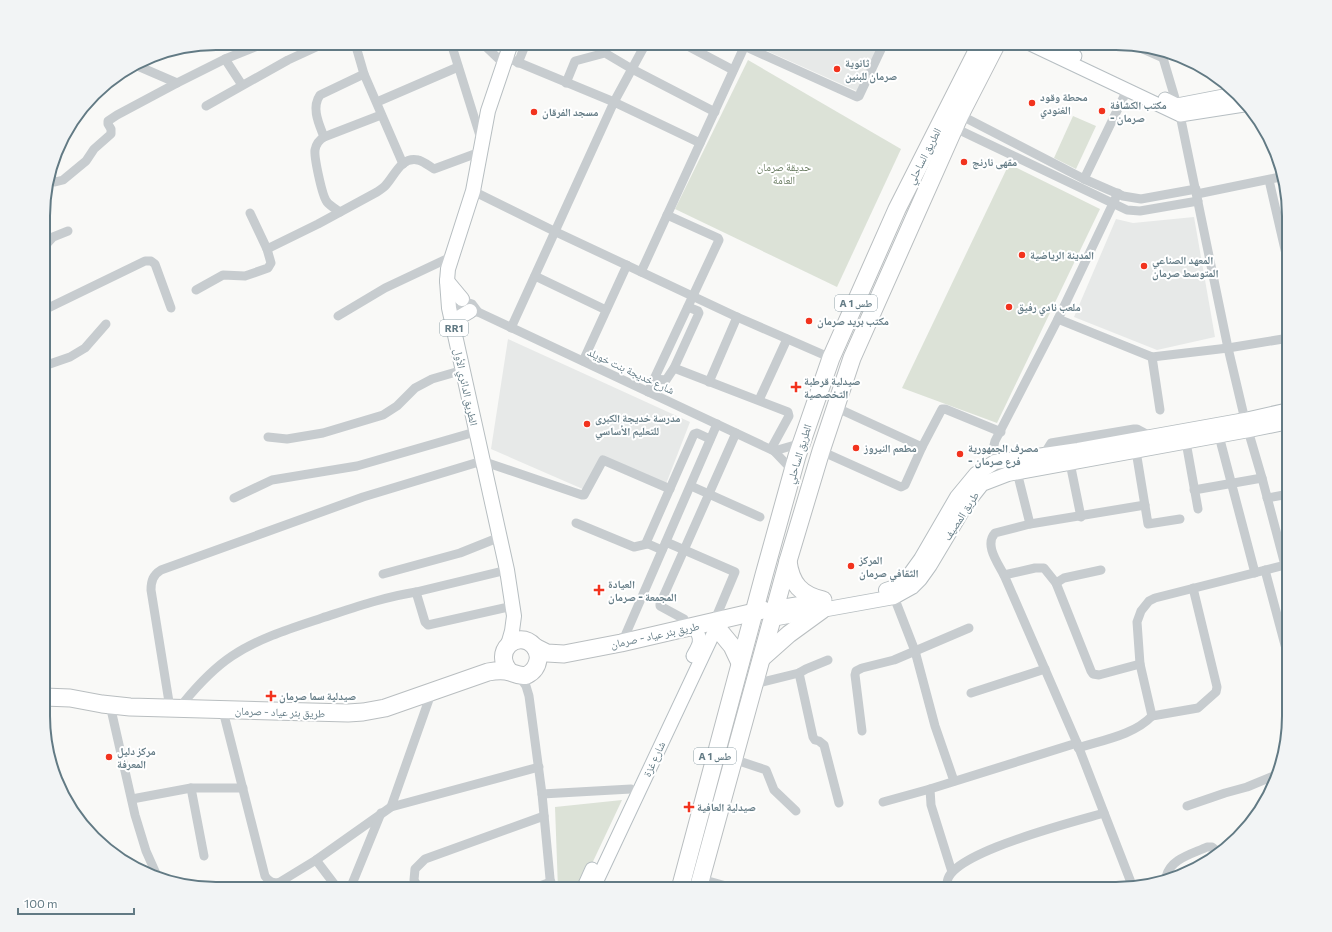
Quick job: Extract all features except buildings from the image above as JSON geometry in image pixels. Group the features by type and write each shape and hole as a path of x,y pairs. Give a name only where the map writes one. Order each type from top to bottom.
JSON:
{"highway":[{"name":"الطريق الساحلي","path":"682,882 793,471 831,358 883,244 897,209 977,50"},
{"name":"الطريق الساحلي","path":"701,882 788,561 820,451 852,358 957,122 993,50"},
{"path":"761,658 823,605 802,592 794,583 788,561"},
{"path":"740,663 732,646 716,627 744,602 764,575"},
{"name":"طريق بئر عياد - صرمان","path":"50,689 72,691 120,700 355,713 385,708 488,672 524,672 621,647 716,627 753,617 774,614"},
{"name":"طريق بئر عياد - صرمان","path":"533,645 547,653 558,654 621,647 698,634 716,627"},
{"path":"519,640 533,645 538,656 538,660 524,672 504,664 505,650 519,640"},
{"name":"طريق بئر عياد - صرمان","path":"50,697 70,698 110,705 347,708 368,706 496,662 505,650"}],"main road":[{"name":"الطريق الدائري الأول","path":"510,50 509,61 488,111 480,146 473,191 448,272 447,281 453,302 453,325 475,432 507,570 513,611"},
{"path":"453,325 460,317 474,312"},
{"name":"طريق المصيف","path":"823,605 894,597 912,587 930,565 967,503 982,484 1017,472 1219,436 1282,412"},
{"name":"طريق المصيف","path":"774,614 875,593 892,588 902,582 921,559 956,497 976,474 996,462 1043,456 1152,437 1247,425 1282,422"},
{"path":"513,611 522,630 533,645"},
{"path":"505,650 512,631 513,611"}],"street":[{"path":"54,181 55,182 63,180 86,161 94,149 111,134 108,121 177,83 225,59 248,50"},
{"path":"206,106 288,60 310,50"},
{"path":"357,50 364,74 403,164"},
{"path":"267,249 378,192 385,186 403,164 413,159 419,160 434,169 480,146 453,50"},
{"path":"492,50 509,61 614,102 700,143"},
{"path":"509,61 519,50"},
{"path":"511,328 614,102 642,50"},
{"path":"695,50 733,70"},
{"path":"641,272 742,50"},
{"path":"758,50 857,97 859,96 881,50"},
{"path":"1056,50 1127,90 1179,110 1239,105"},
{"path":"1056,50 1179,110 1229,95"},
{"path":"566,83 575,61 606,54 715,112"},
{"path":"1166,58 1179,110 1228,348 1247,425 1282,548"},
{"path":"225,59 242,85"},
{"path":"376,102 458,67"},
{"path":"142,68 177,83"},
{"path":"324,137 317,120 316,111 318,98 320,95 364,74"},
{"path":"1084,179 1127,90"},
{"path":"340,212 324,198 314,151 316,144 324,137 381,115"},
{"path":"957,122 1118,194 1140,199 1197,195"},
{"path":"957,122 1127,210 1140,211 1197,195 1277,178"},
{"path":"1269,180 1282,237"},
{"path":"473,191 556,232 737,317 831,358"},
{"path":"996,462 994,445 1058,319 1118,194"},
{"path":"196,290 223,275 245,276 268,268 271,262 267,249 250,213"},
{"path":"648,392 719,238 667,215"},
{"path":"50,240 53,237 68,231"},
{"path":"338,316 385,288 453,256"},
{"path":"50,307 145,261 151,261 155,264 171,308"},
{"path":"583,361 627,265"},
{"path":"535,276 606,310"},
{"path":"453,302 474,306 474,312 453,302"},
{"path":"654,379 666,380 674,368 699,313 698,311 688,307"},
{"name":"شارع خديجة بنت خويلد","path":"474,312 773,450"},
{"path":"709,382 737,317"},
{"path":"1058,319 1152,356 1228,348 1282,339"},
{"path":"50,364 70,357 86,348 106,324"},
{"path":"759,400 786,339"},
{"path":"1152,356 1160,410"},
{"path":"674,368 788,412 789,415 773,450"},
{"path":"268,438 287,439 323,433 383,415 397,406 416,388 432,379 463,370"},
{"path":"835,407 922,447"},
{"path":"820,451 898,487 901,487 905,485 922,447 942,409 1001,432"},
{"path":"621,647 717,424"},
{"path":"234,498 272,480 357,466 475,432"},
{"path":"647,544 694,434 697,433 710,439"},
{"path":"684,619 660,606 660,604 736,433"},
{"path":"1219,436 1255,573"},
{"path":"1186,442 1198,509"},
{"path":"773,450 802,443"},
{"path":"773,450 793,471"},
{"path":"1136,451 1148,524 1180,518"},
{"path":"507,570 416,592 401,594 355,607 295,627 260,641 231,656 177,702 151,590 153,578 156,572 363,497 482,461 582,495 584,495 603,460 670,488"},
{"path":"1070,463 1081,517"},
{"path":"1017,472 1030,524"},
{"path":"1194,490 1262,478"},
{"path":"691,486 760,517"},
{"path":"1267,498 1282,495"},
{"path":"1131,882 1078,745 1004,575 992,551 990,543 991,536 994,532 1030,524 1081,517 1145,505"},
{"path":"576,523 634,548 647,544 684,550 735,572 716,627"},
{"path":"383,574 460,553 500,537"},
{"path":"1152,716 1140,664 1137,622 1140,611 1149,601 1155,598 1282,566"},
{"path":"1004,575 1044,568 1056,583 1093,674 1099,675 1140,664"},
{"path":"1056,583 1064,578 1101,570"},
{"path":"1265,570 1282,624"},
{"path":"883,802 1078,745 1132,731 1152,716 1198,708 1216,692 1217,687 1193,588"},
{"path":"416,592 425,622 428,625 513,611"},
{"path":"894,597 915,651 936,726 954,781"},
{"name":"شارع غزة","path":"596,882 716,627"},
{"path":"862,730 855,675 859,668 894,660 969,628"},
{"name":"شارع غزة","path":"586,882 699,644 700,638 698,634"},
{"path":"754,684 799,673 828,660"},
{"path":"971,693 1045,669"},
{"path":"524,672 529,696"},
{"path":"524,672 539,767 551,882"},
{"path":"799,673 813,737 815,740 819,740 824,745 839,803"},
{"path":"391,807 432,691"},
{"path":"110,705 135,815 146,851 154,869"},
{"path":"222,706 265,876 267,880 272,882"},
{"path":"733,759 766,770 774,790 796,811"},
{"path":"280,882 316,860 391,807 539,767"},
{"path":"1187,806 1247,787 1270,778"},
{"path":"132,800 191,788 243,788"},
{"path":"191,788 204,856"},
{"path":"542,794 630,789"},
{"path":"930,789 930,805 952,872"},
{"path":"353,882 382,813"},
{"path":"947,882 947,879 952,872 977,854 1042,831 1104,813"},
{"path":"415,882 415,869 425,860 544,816"},
{"path":"1167,874 1173,865 1180,860 1207,847 1212,847 1215,849"},
{"path":"316,860 333,882"}],"shaded area":[{"name":"ثانوية صرمان للبنين","path":"765,50 877,50 857,91"},
{"path":"1194,217 1215,337 1157,350 1074,317 1116,219 1133,223"},
{"path":"508,339 690,422 666,484 602,457 585,490 491,449"}],"green space":[{"name":"حديقة صرمان العامة","path":"748,60 901,149 837,287 675,209"},
{"path":"1073,116 1096,126 1076,169 1054,158"},
{"name":"المدينة الرياضية","path":"1009,164 1100,209 997,423 902,388"},
{"path":"622,800 583,882 558,882 555,807"}],"place":[{"name":"ثانوية صرمان للبنين","path":"837,69"},
{"name":"محطة وقود الغنودي","path":"1032,103"},
{"name":"مكتب الكشافة - صرمان","path":"1102,111"},
{"name":"مسجد الفرقان","path":"534,112"},
{"name":"مقهى نارنج","path":"964,162"},
{"name":"المدينة الرياضية","path":"1022,255"},
{"name":"المعهد الصناعي المتوسط صرمان","path":"1144,266"},
{"name":"ملعب نادي رفيق","path":"1009,307"},
{"name":"مكتب بريد صرمان","path":"809,321"},
{"name":"صيدلية قرطبة التخصصية","path":"796,387"},
{"name":"مدرسة خديجة الكبرى للتعليم الأساسي","path":"587,424"},
{"name":"مطعم النيروز","path":"856,448"},
{"name":"مصرف الجمهورية - فرع صرمان","path":"960,454"},
{"name":"المركز الثقافي صرمان","path":"851,566"},
{"name":"العيادة المجمعة - صرمان","path":"599,590"},
{"name":"صيدلية سما صرمان","path":"271,696"},
{"name":"مركز دليل المعرفة","path":"109,757"},
{"name":"صيدلية العافية","path":"689,807"}]}
